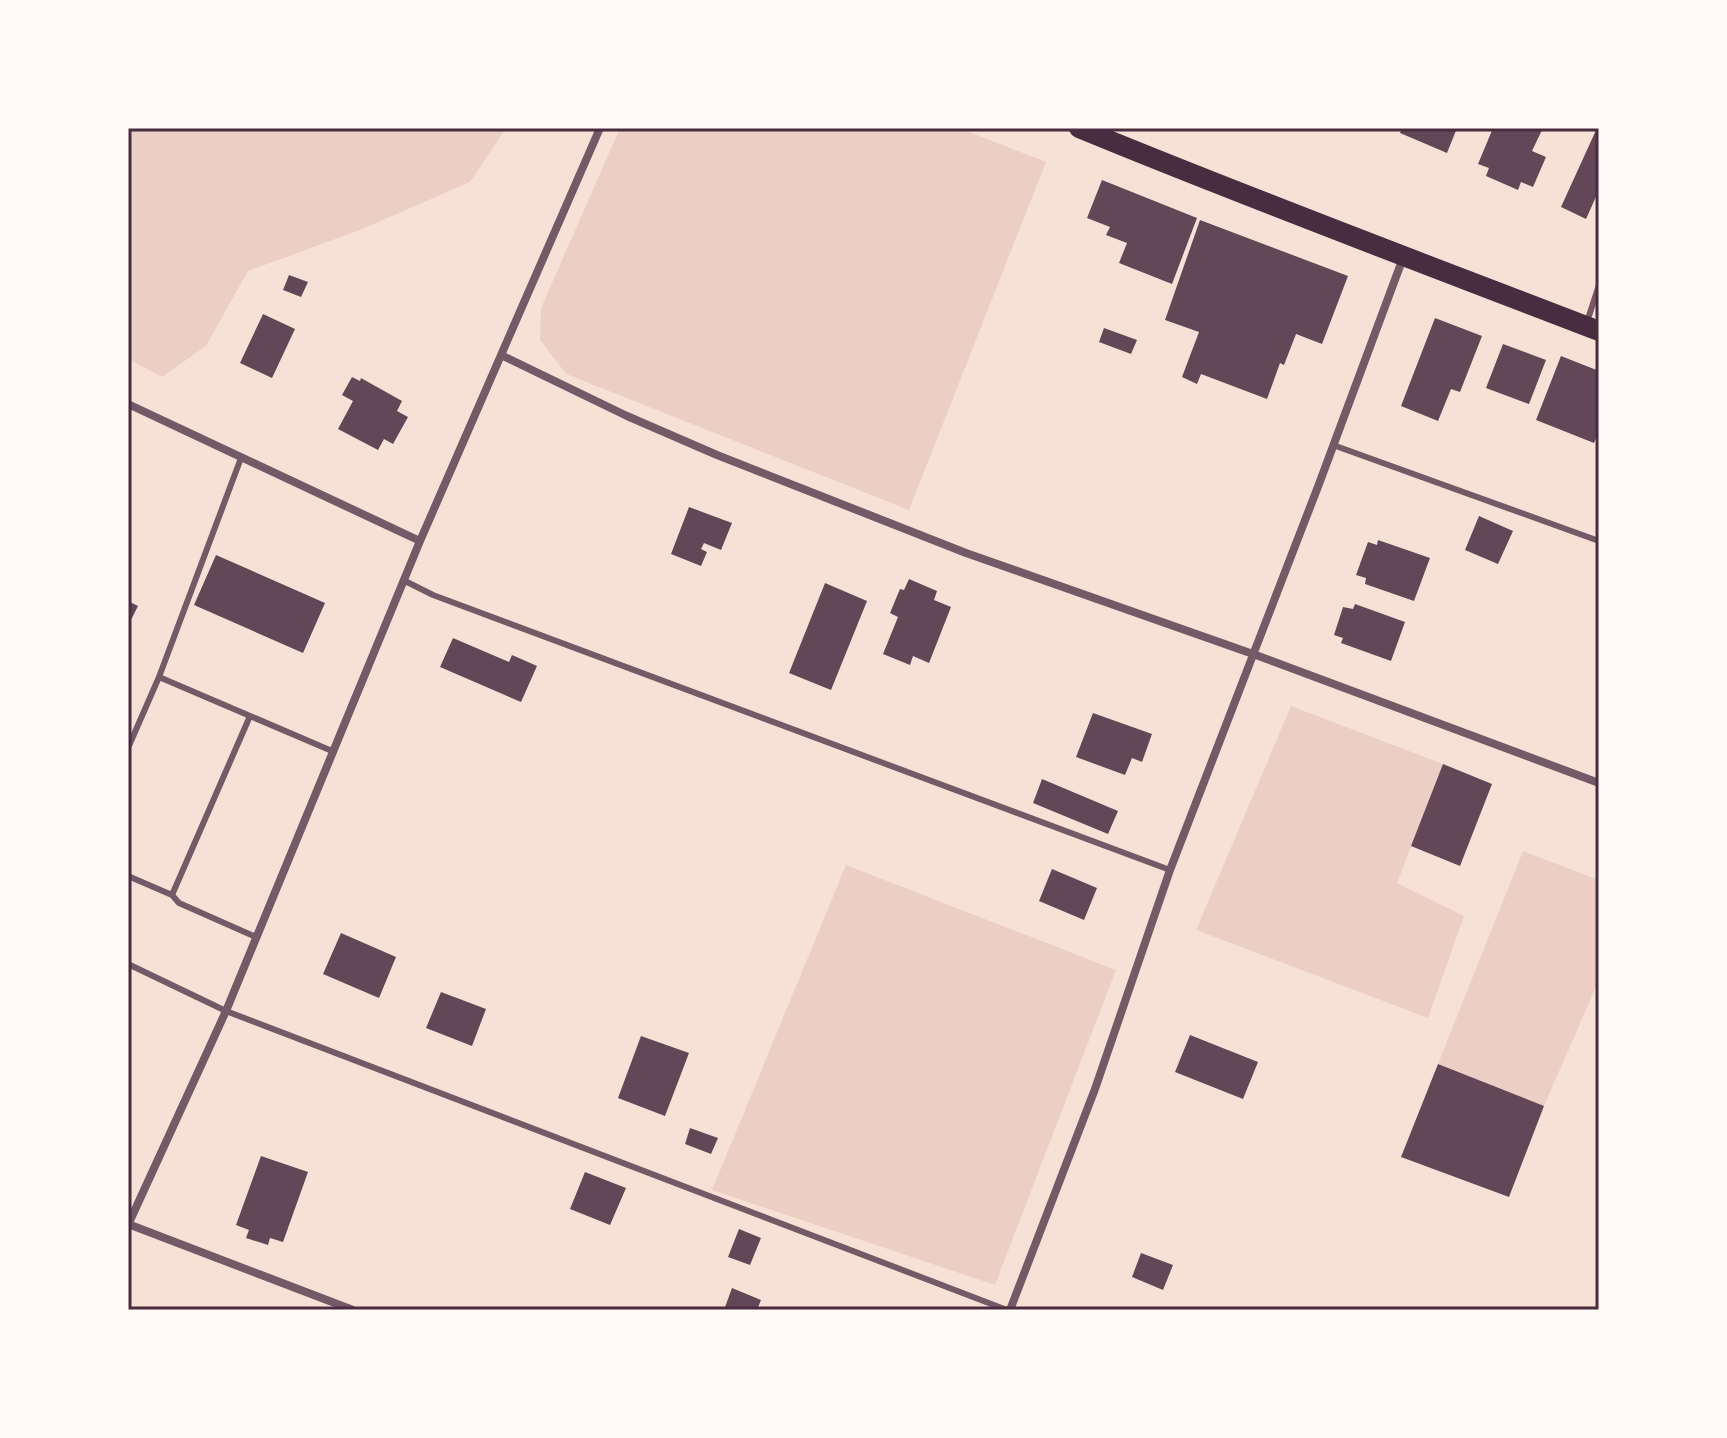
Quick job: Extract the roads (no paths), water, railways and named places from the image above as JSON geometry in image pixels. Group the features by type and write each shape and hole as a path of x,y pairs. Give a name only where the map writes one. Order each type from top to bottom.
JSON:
{"main road":[{"path":"1079,128 1235,192 1592,328"}],"street":[{"path":"353,1310 128,1225 226,1011 403,580 600,128"},
{"path":"1009,1310 1095,1089 1170,870 1404,254"},
{"path":"501,355 627,416 717,455 966,553 1253,654 1599,783"},
{"path":"128,404 420,541"}],"lane":[{"path":"1592,328 1599,285"},
{"path":"1333,445 1599,541"},
{"path":"128,748 159,677 241,458"},
{"path":"403,580 433,595 1170,870"},
{"path":"159,677 332,751"},
{"path":"172,895 250,716"},
{"path":"128,876 172,895 179,903 256,937"},
{"path":"128,964 226,1011 1009,1310"}]}
